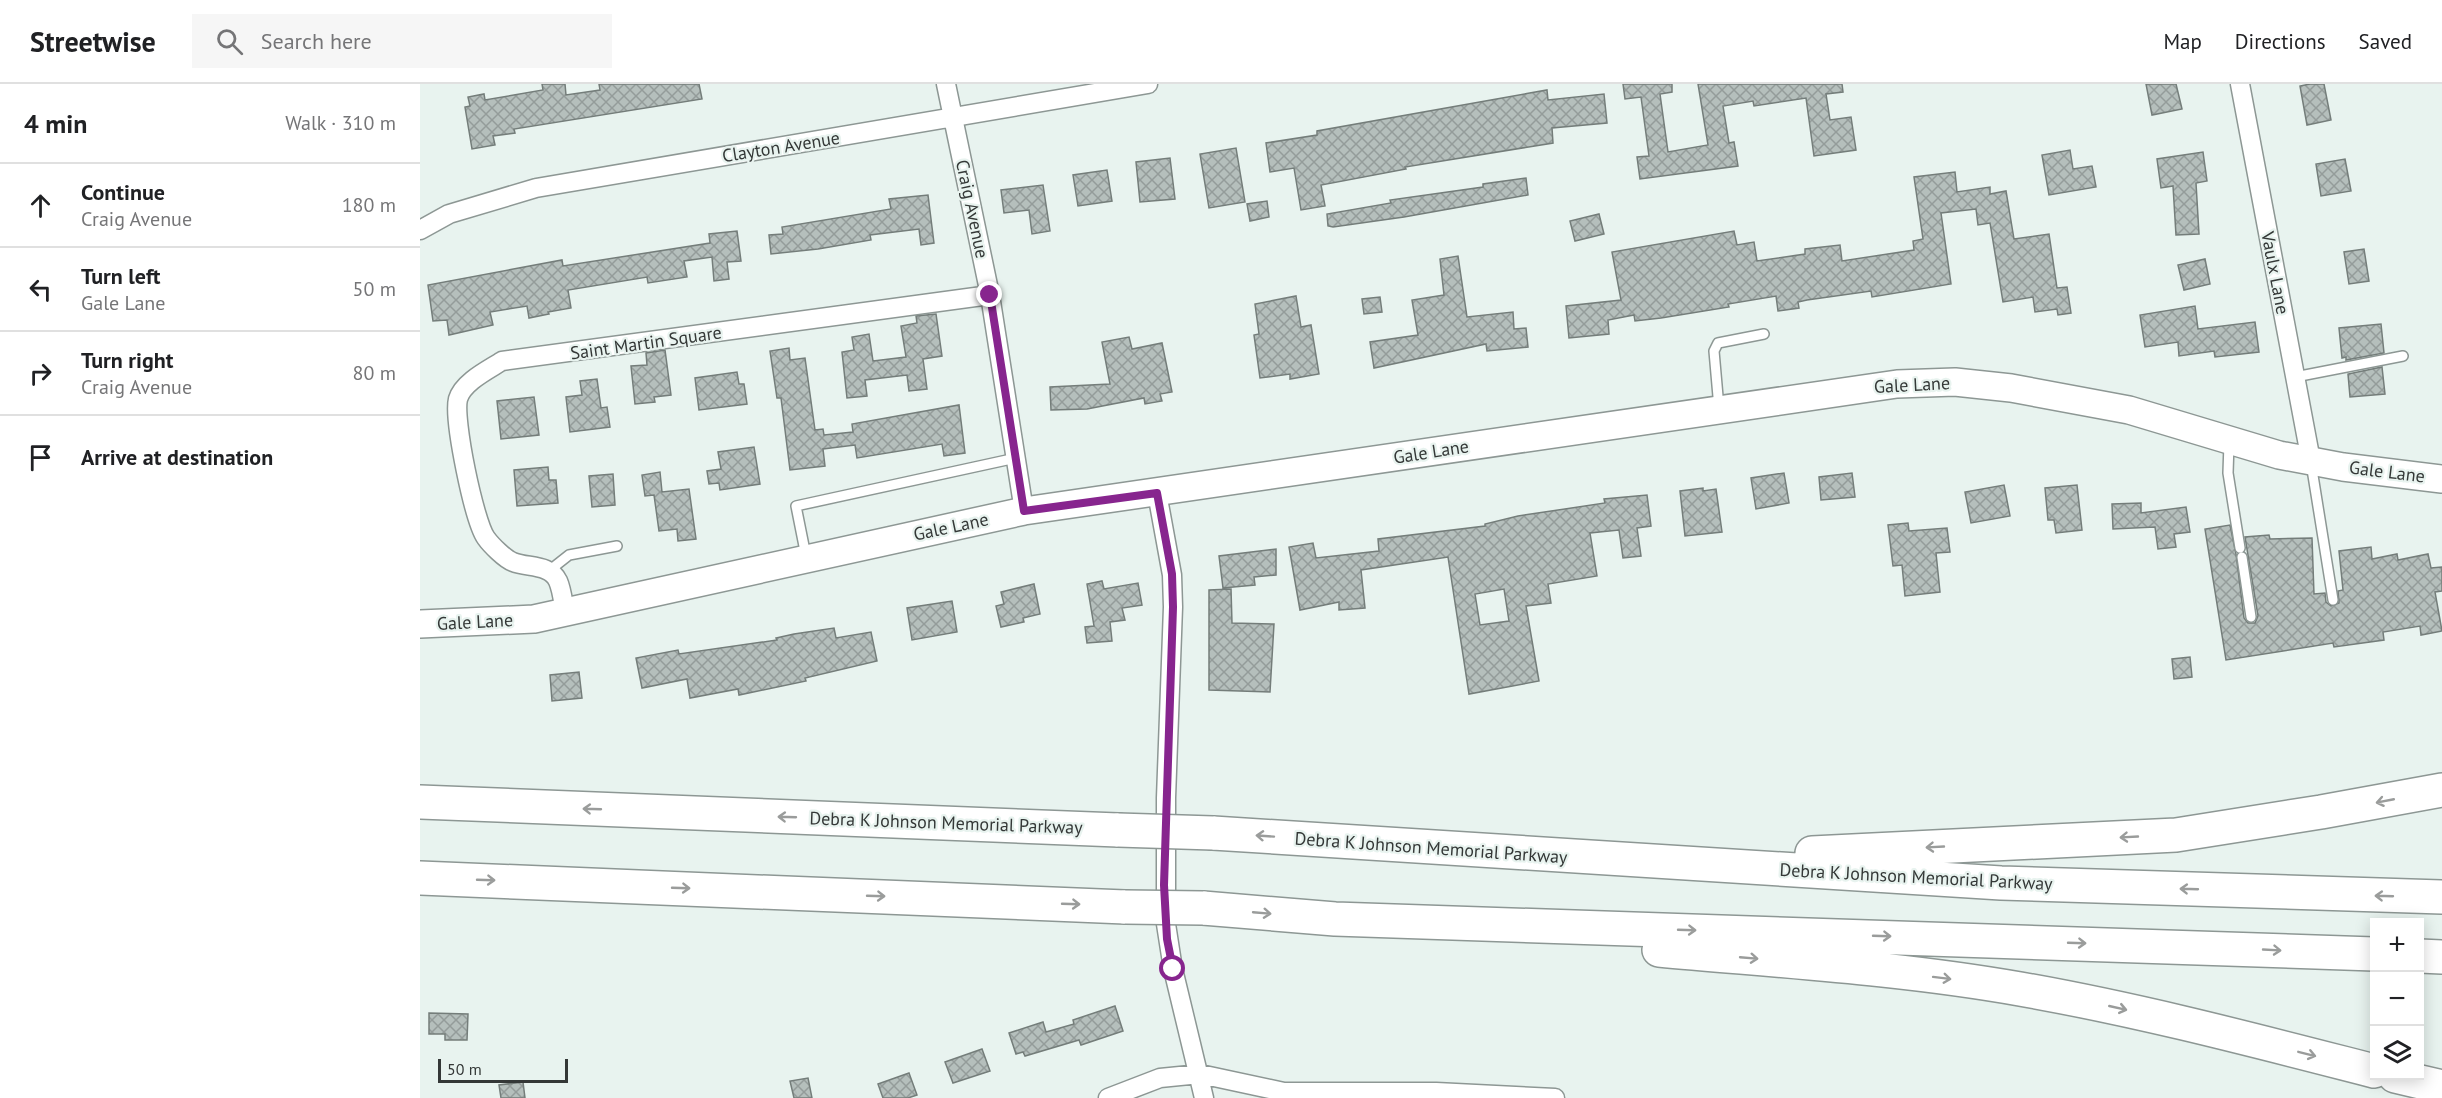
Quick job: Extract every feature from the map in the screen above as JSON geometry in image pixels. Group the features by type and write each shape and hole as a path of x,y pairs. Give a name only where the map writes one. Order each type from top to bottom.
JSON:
{"highway":[{"path":"1575,857 1828,853 2176,835 2442,790"},
{"name":"Debra K Johnson Memorial Parkway","path":"420,802 1212,833 2001,883 2442,897"},
{"path":"424,878 1125,907 1203,908 1860,969 2019,989 2171,1020 2370,1070"},
{"path":"1335,919 2370,954"},
{"path":"2424,957 2442,957"},
{"path":"2411,1080 2442,1087"}],"street":[{"name":"Craig Avenue","path":"946,84 990,295 1024,511"},
{"name":"Clayton Avenue","path":"420,230 449,214 536,188 953,119 1148,84"},
{"name":"Vaulx Lane","path":"2240,84 2311,461"},
{"name":"Saint Martin Square","path":"550,570 512,562 486,538 472,501 458,414 458,398 472,381 502,361 602,350 990,295"},
{"name":"Gale Lane","path":"420,624 534,619 1024,511 1719,408 1897,384 1955,382 2011,388 2129,410 2229,440 2311,461 2442,479"},
{"path":"1157,493 1172,574 1173,607 1165,809 1166,924 1173,969 1204,1098"},
{"path":"550,570 558,580 565,612"},
{"path":"1108,1098 1160,1078 1200,1074 1284,1092 1436,1092 1555,1098"}],"lane":[{"path":"1719,408 1714,351 1718,343 1764,334"},
{"path":"2295,377 2403,356"},
{"path":"2229,440 2228,472 2251,617"},
{"path":"807,559 796,506 1016,458"},
{"path":"2311,461 2333,600"},
{"path":"550,570 569,555 617,546"}],"building":[{"path":"542,84 565,84 566,95 600,90 599,84 699,84 702,99 514,129 515,133 493,136 495,145 472,149 465,107 470,106 468,97 484,94 485,100 543,90"},
{"path":"1623,84 1672,84 1672,92 1660,94 1668,152 1708,145 1698,84 1842,84 1843,92 1826,94 1830,120 1851,117 1856,150 1814,156 1806,98 1754,106 1753,101 1723,106 1729,143 1734,142 1738,166 1640,179 1637,157 1649,156 1641,97 1625,99"},
{"path":"2146,84 2176,84 2182,109 2152,115"},
{"path":"2324,84 2331,120 2307,125 2300,86"},
{"path":"1547,90 1548,100 1604,94 1607,123 1552,128 1553,143 1405,167 1406,169 1321,185 1325,206 1301,210 1294,168 1270,172 1266,143 1317,135 1317,131"},
{"path":"1236,148 1245,202 1209,208 1200,154"},
{"path":"2070,150 2073,169 2092,166 2096,187 2049,195 2042,155"},
{"path":"2203,152 2207,181 2196,183 2199,234 2176,235 2173,186 2161,188 2157,159"},
{"path":"1170,158 1175,199 1140,202 1136,162"},
{"path":"2345,159 2351,191 2321,196 2316,164"},
{"path":"1107,170 1112,201 1078,206 1073,175"},
{"path":"1955,172 1957,192 1990,187 1990,194 2006,191 2014,239 2049,234 2057,288 2067,287 2071,313 2058,315 2057,309 2035,312 2033,297 2003,302 1990,223 1978,225 1976,209 1941,213 1951,284 1872,297 1871,291 1807,300 1798,302 1799,308 1778,311 1776,296 1728,304 1729,307 1661,318 1635,321 1634,315 1608,320 1609,334 1569,338 1566,306 1621,300 1612,252 1734,231 1737,245 1754,242 1757,261 1805,254 1805,249 1840,245 1842,261 1914,250 1913,241 1923,239 1914,177"},
{"path":"1526,178 1528,195 1404,217 1328,226 1327,214 1391,203 1390,200 1483,187 1483,184"},
{"path":"1043,185 1050,231 1032,234 1029,210 1004,213 1001,190"},
{"path":"928,195 934,243 921,245 919,229 870,235 871,240 818,249 771,254 769,235 783,234 782,227 891,209 889,199"},
{"path":"1267,201 1269,217 1250,221 1247,204"},
{"path":"1599,214 1604,234 1575,241 1570,221"},
{"path":"737,231 741,261 727,262 729,279 714,281 712,257 684,261 687,277 648,283 647,277 568,290 571,308 548,312 549,314 529,318 527,306 490,312 493,325 449,335 447,320 433,321 428,285 562,260 563,266 710,243 709,234"},
{"path":"2364,249 2369,281 2349,284 2344,252"},
{"path":"1458,256 1467,317 1513,312 1514,329 1526,328 1528,347 1487,351 1486,344 1374,368 1370,342 1418,335 1412,300 1444,295 1440,259"},
{"path":"2205,259 2210,284 2184,290 2178,265"},
{"path":"1296,296 1301,327 1311,325 1319,374 1290,379 1290,374 1260,378 1254,335 1259,334 1255,304"},
{"path":"1380,297 1382,312 1364,314 1362,299"},
{"path":"2195,306 2198,329 2255,322 2259,352 2215,357 2214,351 2179,356 2178,342 2145,347 2140,315"},
{"path":"936,314 942,356 923,359 927,389 909,391 907,375 865,380 867,396 847,398 842,352 854,350 852,337 869,334 873,361 906,357 901,326 917,323 916,316"},
{"path":"2381,324 2384,353 2346,360 2346,357 2342,358 2339,328"},
{"path":"1129,337 1132,349 1162,343 1172,392 1160,394 1162,401 1145,404 1144,398 1087,409 1051,410 1050,387 1110,384 1102,342"},
{"path":"789,348 790,360 805,358 815,430 823,429 824,435 853,432 852,424 959,405 965,453 944,456 942,444 857,458 855,445 823,449 825,466 790,470 781,398 777,398 770,351"},
{"path":"665,350 671,395 654,397 655,402 635,404 631,366 647,365 646,353"},
{"path":"2382,367 2385,394 2350,397 2348,374"},
{"path":"737,372 739,384 744,384 747,404 699,410 695,378"},
{"path":"597,379 601,408 607,407 610,427 570,432 566,397 582,395 580,381"},
{"path":"534,397 539,435 501,439 497,401"},
{"path":"754,447 760,484 720,490 719,483 709,484 707,471 721,469 718,452"},
{"path":"548,467 549,480 556,480 558,503 517,506 514,470"},
{"path":"660,472 662,492 689,489 696,539 678,541 677,529 659,531 654,495 645,496 642,475"},
{"path":"1784,473 1789,503 1756,509 1751,478"},
{"path":"1852,473 1855,497 1821,500 1819,477"},
{"path":"613,474 615,505 592,507 589,476"},
{"path":"2004,485 2010,516 1971,523 1965,492"},
{"path":"2077,485 2082,530 2056,533 2054,520 2048,520 2045,488"},
{"path":"1703,488 1703,491 1716,489 1722,532 1685,536 1680,491"},
{"path":"1647,495 1651,526 1637,528 1641,556 1623,558 1619,530 1590,533 1597,576 1548,584 1551,603 1526,606 1539,681 1469,694 1448,557 1361,570 1365,608 1339,610 1339,602 1300,610 1289,547 1313,543 1316,558 1379,551 1378,539 1485,526 1485,524 1518,516 1605,503 1604,499","holes":["1504,589 1509,621 1480,625 1475,594"]},
{"path":"2141,503 2141,513 2186,507 2190,532 2174,534 2176,547 2158,549 2155,527 2113,529 2112,504"},
{"path":"1908,523 1909,531 1947,528 1950,552 1936,553 1940,592 1905,596 1902,565 1893,566 1888,525"},
{"path":"2230,525 2244,618 2248,623 2255,623 2258,616 2245,537 2269,535 2270,539 2312,538 2314,594 2325,593 2326,602 2331,606 2339,603 2338,591 2343,590 2339,551 2371,547 2372,559 2397,554 2398,560 2428,554 2431,568 2442,567 2442,591 2435,592 2442,631 2421,635 2420,626 2383,632 2384,640 2334,647 2333,643 2226,660 2205,529"},
{"path":"1276,549 1276,575 1254,577 1255,585 1223,588 1219,556"},
{"path":"1102,581 1104,589 1138,583 1142,605 1122,608 1125,620 1110,622 1112,641 1087,643 1085,627 1094,626 1087,584"},
{"path":"1034,584 1040,614 1023,618 1024,622 1001,627 996,606 1004,604 1001,592"},
{"path":"1231,589 1232,623 1274,624 1270,692 1209,690 1209,590"},
{"path":"952,601 957,632 912,640 907,608"},
{"path":"834,628 836,638 871,632 877,661 805,678 806,681 739,695 738,689 690,698 687,679 642,688 636,658 678,650 679,654 777,640 776,638 794,634"},
{"path":"2190,657 2192,677 2174,679 2172,659"},
{"path":"579,672 582,698 552,701 550,675"},
{"path":"1115,1006 1123,1031 1081,1045 1079,1040 1025,1056 1023,1052 1016,1054 1009,1033 1043,1022 1046,1032 1074,1024 1073,1020"},
{"path":"429,1013 468,1014 467,1040 445,1040 445,1034 429,1034"},
{"path":"982,1049 990,1071 953,1083 945,1062"},
{"path":"909,1073 917,1095 908,1098 883,1098 878,1084"},
{"path":"808,1078 812,1098 794,1098 790,1081"},
{"path":"523,1082 525,1098 501,1098 499,1085"}],"route":[{"path":"990,295 1024,511 1157,493 1172,574 1171,702 1164,885 1167,939 1173,969"}]}
